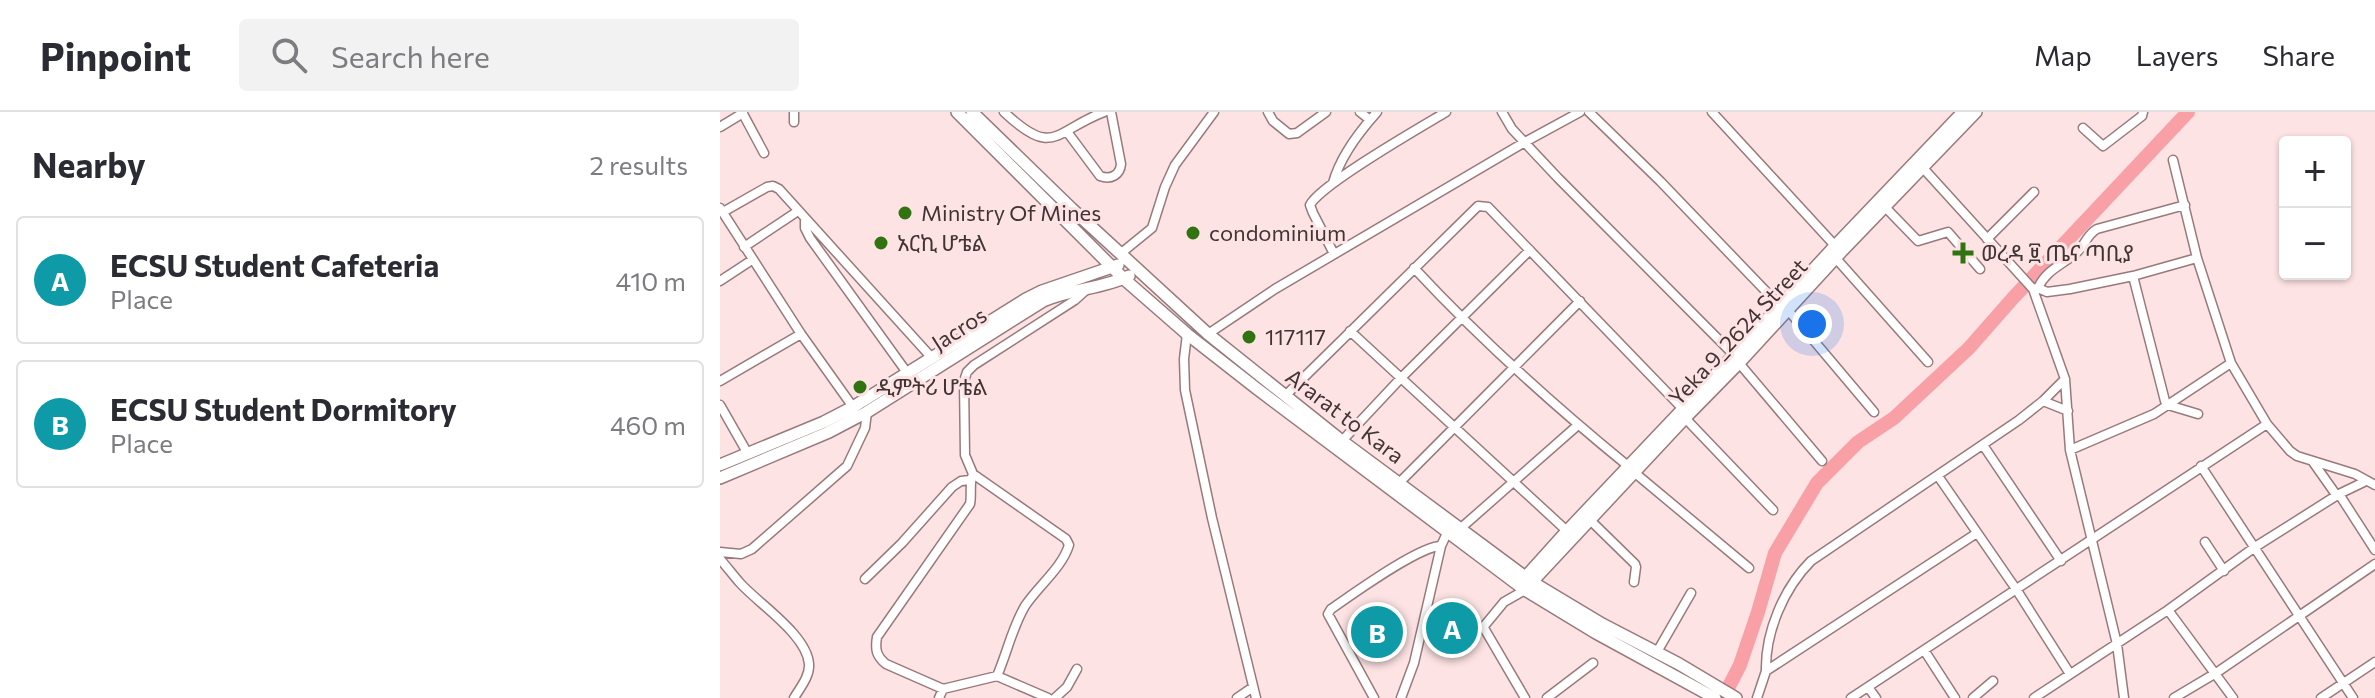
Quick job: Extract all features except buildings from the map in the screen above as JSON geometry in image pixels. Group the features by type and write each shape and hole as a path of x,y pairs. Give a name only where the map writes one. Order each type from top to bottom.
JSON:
{"main road":[{"name":"Ararat to Kara","path":"957,112 1124,279 1187,334 1339,445 1447,533 1523,586 1717,695 1736,698"},
{"name":"Ararat to Kara","path":"972,112 1208,334 1285,396 1339,445 1461,528 1523,586"},
{"name":"Yeka 9_2624 Street","path":"1523,586 1550,556 1590,520 1632,469 1963,112"},
{"name":"Yeka 9_2624 Street","path":"1835,252 1885,207 1976,112"},
{"name":"Jacros","path":"720,478 827,427 853,407 1042,291 1114,267 1124,257"},
{"name":"Jacros","path":"720,465 867,412 1034,306 1057,295 1086,290 1139,272"},
{"name":"Yeka 9_2624 Street","path":"1550,556 1567,531 1632,469"},
{"name":"Ararat to Kara","path":"1599,628 1657,652 1717,695"}],"street":[{"path":"794,112 794,122"},
{"path":"1004,112 1024,130 1037,137 1049,138 1068,133 1104,112"},
{"path":"1068,133 1100,176 1116,176 1121,164 1111,112"},
{"path":"1124,257 1152,228 1175,165 1214,112"},
{"path":"1268,112 1273,121 1289,134 1297,133 1326,112"},
{"path":"1360,112 1370,120"},
{"path":"1332,184 1340,164 1377,112"},
{"path":"1334,254 1310,205 1314,199 1332,184 1446,112"},
{"path":"1502,112 1512,129 1737,359 1822,461"},
{"path":"1208,334 1275,289 1580,112"},
{"path":"1589,112 1784,308 1874,412"},
{"path":"1712,112 1928,362"},
{"path":"2083,128 2103,146 2142,116 2143,112"},
{"path":"720,127 743,113 764,153"},
{"path":"2173,160 2197,258 2231,363 2267,424 2297,456 2355,474 2371,483"},
{"path":"1923,168 2020,275 2033,287 2047,292 2133,276 2197,258"},
{"path":"853,407 801,334 722,210 767,187 779,189 932,358"},
{"path":"1987,239 2034,192"},
{"path":"1285,396 1482,205 1488,207 1580,301 1773,510"},
{"path":"2033,287 2062,261 2078,252 2090,232 2185,205"},
{"path":"1885,207 1918,241 1948,232 1980,269"},
{"path":"744,247 798,211"},
{"path":"805,219 810,238 908,374"},
{"path":"1339,445 1401,378 1530,250"},
{"path":"720,281 752,260"},
{"path":"1414,268 1460,318 1512,367 1749,568"},
{"path":"2133,276 2161,393 2168,405 2198,414"},
{"path":"846,288 858,278"},
{"path":"2033,287 2065,379 2070,450 2117,644 2124,698"},
{"path":"1048,698 997,676 941,694 886,664 879,659 875,648 877,637 970,504 972,477 965,455 964,438 963,388 967,372 1086,290"},
{"path":"1399,483 1580,301"},
{"path":"1350,331 1567,531"},
{"path":"720,381 801,334"},
{"path":"1187,334 1185,390 1212,518 1256,698"},
{"path":"2070,450 2146,417 2231,363"},
{"path":"1757,698 1766,671 1770,635 1782,603 1806,565 1983,445 2043,401 2065,379"},
{"path":"2043,401 2068,411"},
{"path":"720,405 748,454"},
{"path":"720,552 741,554 752,549 847,466 865,428 867,412"},
{"path":"1851,698 2267,424"},
{"path":"1461,528 1578,425"},
{"path":"1983,445 2061,561"},
{"path":"2313,461 2375,550"},
{"path":"2201,466 2353,698"},
{"path":"1938,476 2070,674"},
{"path":"865,579 952,487 972,477"},
{"path":"972,477 1066,539 1069,545 1026,605 1014,627 1011,643 997,676"},
{"path":"2034,698 2168,610 2255,547 2338,495 2371,483"},
{"path":"1590,520 1635,564 1634,582"},
{"path":"1401,698 1414,663 1441,546 1447,533"},
{"path":"1766,671 1977,533"},
{"path":"2205,542 2224,571"},
{"path":"1374,698 1328,614 1331,609 1426,548 1441,546"},
{"path":"720,559 741,584 798,639 805,651 808,674 794,698"},
{"path":"2174,698 2216,673 2375,564"},
{"path":"1523,586 1504,602 1484,628 1525,698"},
{"path":"1657,652 1691,593"},
{"path":"2168,610 2233,698"},
{"path":"1924,650 1955,698"},
{"path":"2321,698 2375,662"},
{"path":"1547,698 1593,663"},
{"path":"1075,698 1058,695 1077,669"},
{"path":"1973,698 1993,681"},
{"path":"1237,698 1253,687"},
{"path":"1868,687 1876,698"}],"waterway":[{"path":"1723,698 1740,665 1775,553 1817,483 1858,442 1894,418 1969,348 2188,112"}],"place":[{"name":"Ministry Of Mines","path":"905,213"},
{"name":"condominium","path":"1193,233"},
{"name":"አርኪ ሆቴል","path":"881,243"},
{"name":"ወረዳ ፱ ጤና ጣቢያ","path":"1963,253"},
{"name":"117117","path":"1249,337"},
{"name":"ዲምትሪ ሆቴል","path":"860,387"},
{"name":"ECSU Student Cafeteria","path":"1452,628"},
{"name":"ECSU Student Dormitory","path":"1377,632"}]}
